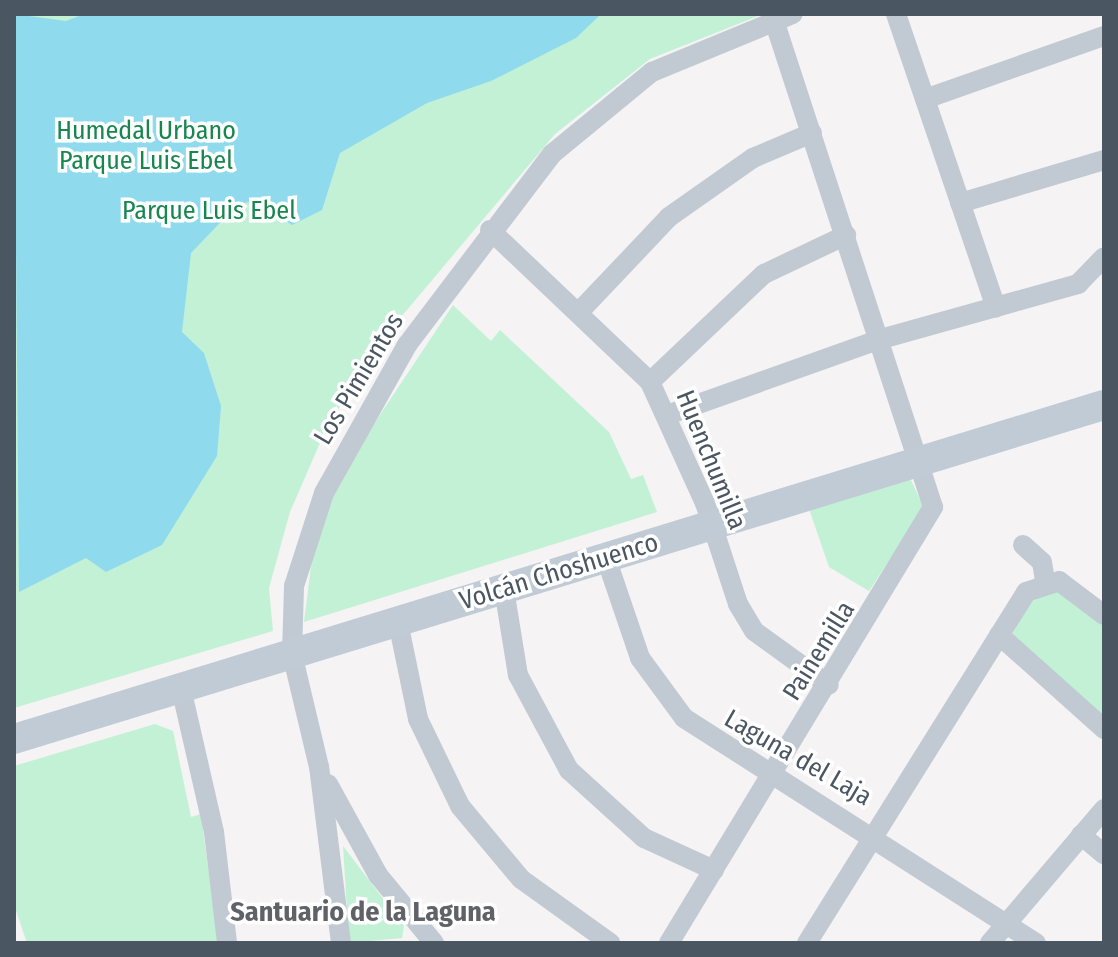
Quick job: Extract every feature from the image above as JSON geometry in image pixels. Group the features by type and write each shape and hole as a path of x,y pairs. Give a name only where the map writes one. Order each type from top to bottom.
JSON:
{"street":[{"path":"896,14 996,307"},
{"name":"Painemilla","path":"669,943 928,524 933,499 812,133 780,16"},
{"name":"Los Pimientos","path":"341,943 319,767 292,654 294,586 324,493 407,345 490,230 561,145 630,86 780,16"},
{"path":"925,99 1104,36"},
{"path":"579,312 669,217 753,158 812,133"},
{"path":"960,203 1104,160"},
{"name":"Huenchumilla","path":"490,230 650,382 670,414 754,631 829,685"},
{"path":"650,382 764,274 846,235"},
{"path":"670,414 881,339 1078,284 1104,257"},
{"name":"Volcán Choshuenco","path":"14,739 1104,405"},
{"path":"1023,545 1042,562 1045,581"},
{"name":"Laguna del Laja","path":"606,558 630,636 659,690 709,738 875,834 1036,943"},
{"path":"807,943 1026,592 1045,581 1074,588 1104,615"},
{"path":"504,589 518,675 569,770 644,838 714,870"},
{"path":"398,622 418,719 460,806 521,879 610,943"},
{"path":"999,635 1104,729"},
{"path":"181,688 214,832 227,943"},
{"path":"319,767 378,875 434,943"},
{"path":"990,943 1104,809"},
{"path":"1081,835 1104,854"}],"green space":[{"name":"Parque Luis Ebel","path":"14,14 758,16 650,59 555,134 380,342 326,429 290,512 269,588 273,631 14,708"},
{"path":"453,305 491,341 500,330 609,432 631,479 643,475 657,512 304,622 313,550 344,469"},
{"path":"910,478 924,508 869,591 829,567 808,506"},
{"path":"1056,586 1104,623 1104,722 1010,639 1033,593"},
{"path":"155,724 173,731 191,817 201,814 218,943 27,943 14,905 14,766"},
{"path":"343,846 404,926 402,938 349,943"}],"water":[{"name":"Humedal Urbano Parque Luis Ebel","path":"14,14 66,21 84,14 601,14 576,38 491,81 427,103 340,153 322,210 292,225 257,202 239,203 191,253 182,332 204,353 221,406 217,456 162,545 106,572 86,558 19,592"}],"district":[{"name":"Santuario de la Laguna","path":"363,912"}]}
